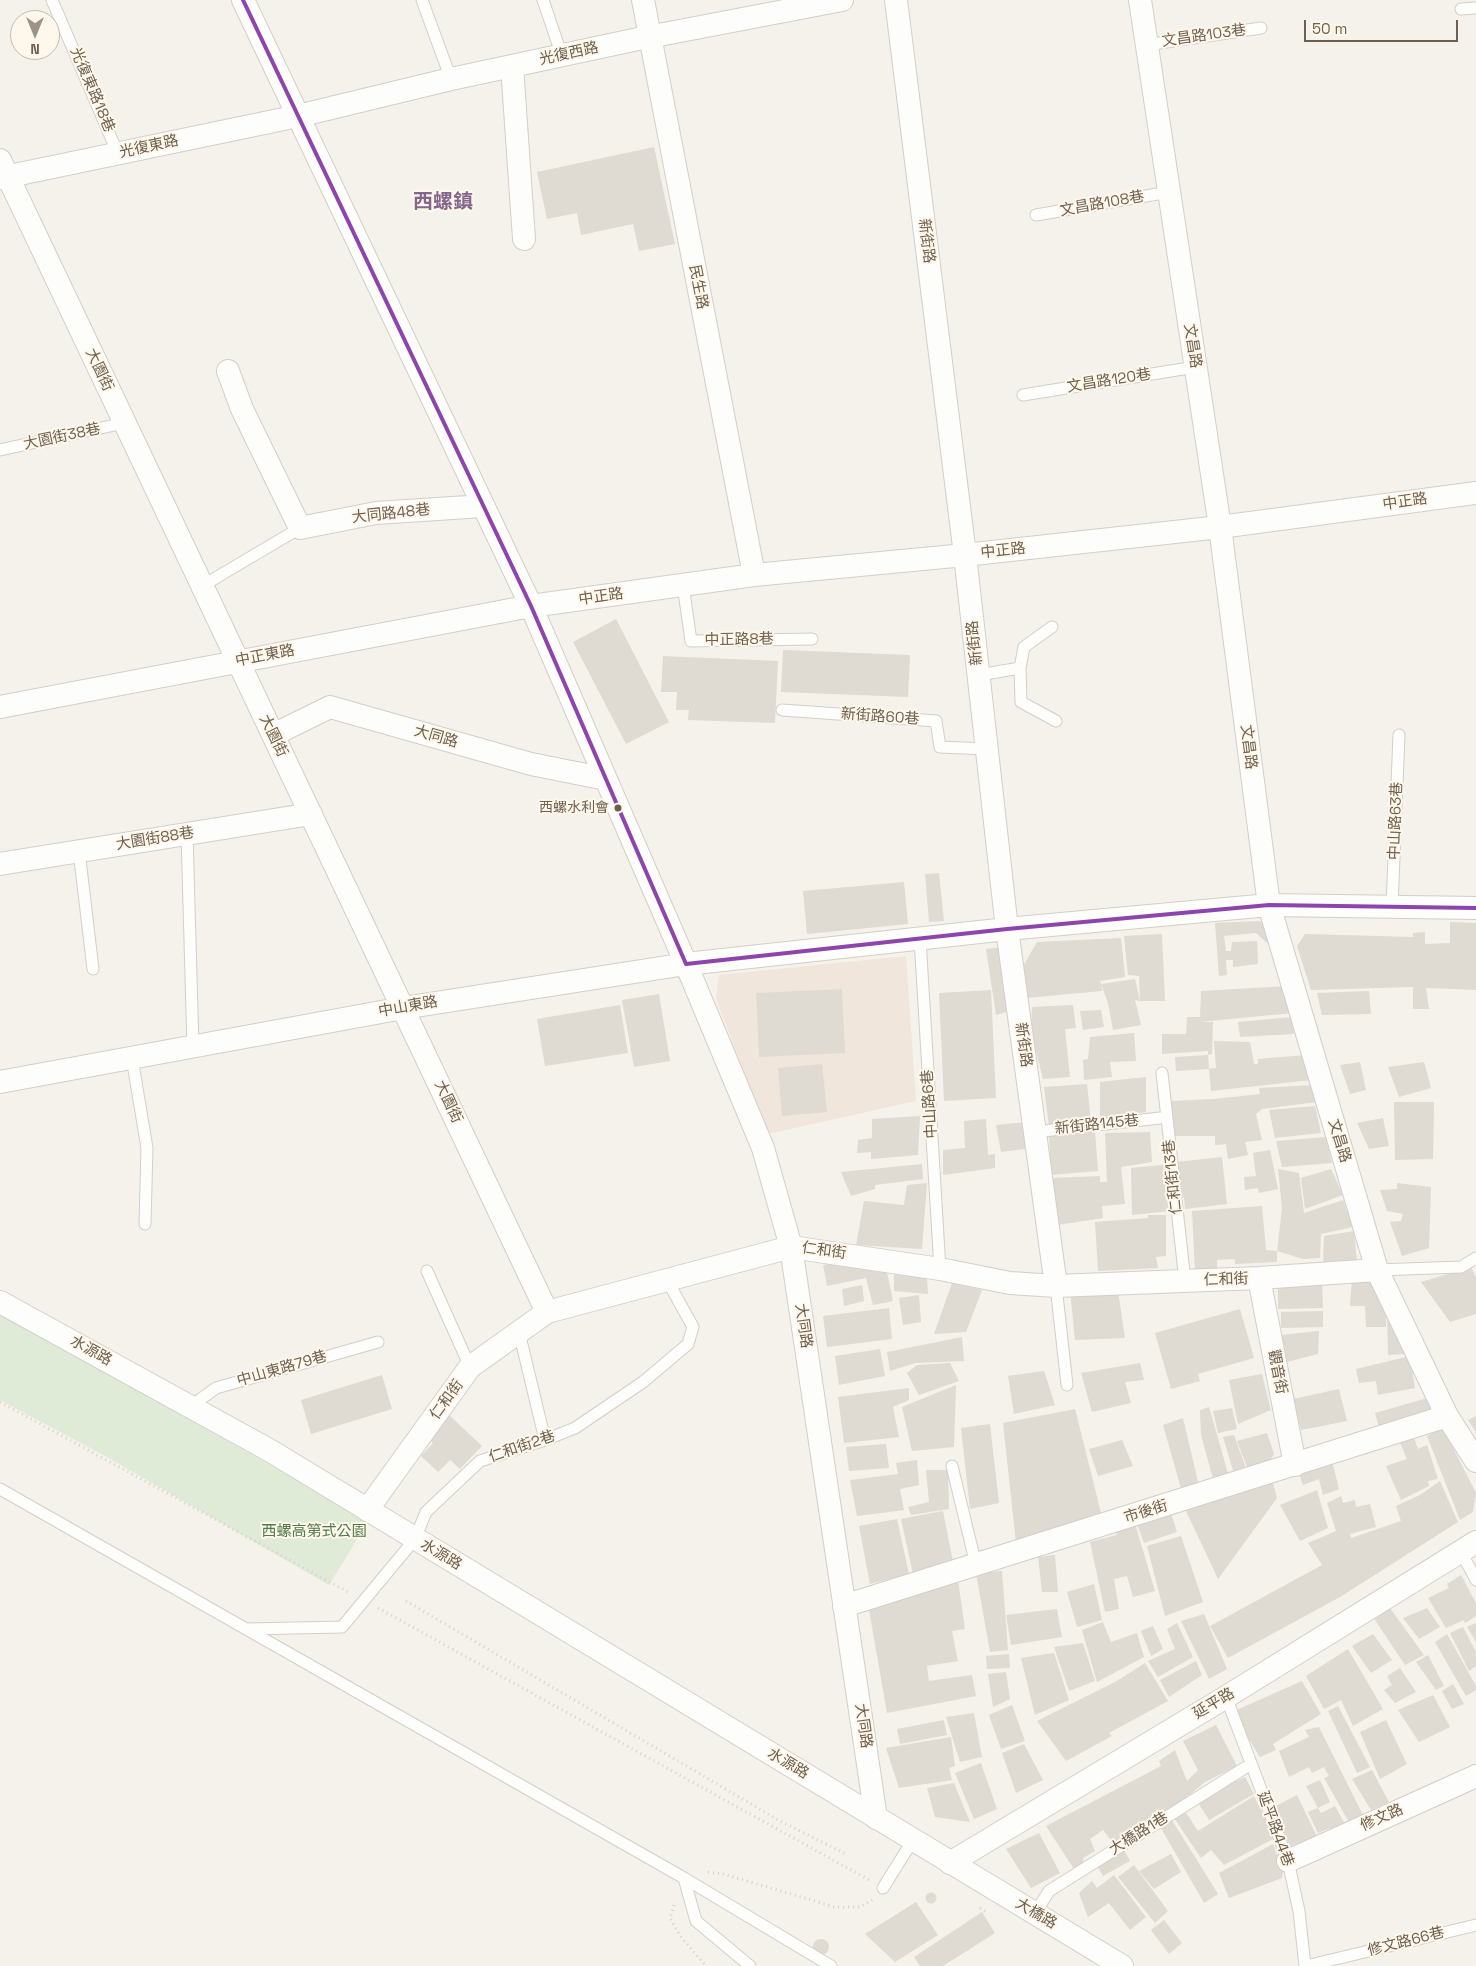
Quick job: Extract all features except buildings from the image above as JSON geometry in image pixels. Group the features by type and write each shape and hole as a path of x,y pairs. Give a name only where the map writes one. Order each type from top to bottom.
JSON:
{"street":[{"name":"大同路","path":"243,0 531,606 686,964 763,1148 792,1247 876,1818"},
{"name":"民生路","path":"643,0 754,575"},
{"name":"光復西路","path":"298,116 451,79 650,37 842,0"},
{"name":"新街路","path":"896,0 966,555 1006,930 1056,1286"},
{"name":"文昌路","path":"1140,0 1220,527 1269,905 1377,1270 1447,1416 1476,1461"},
{"path":"512,66 524,239"},
{"name":"光復東路","path":"2,172 118,154 298,116"},
{"name":"大園街","path":"2,172 202,586 547,1312"},
{"path":"228,371 242,409 300,528"},
{"name":"中正路","path":"531,606 754,575 966,555 1220,527 1476,493"},
{"name":"大同路48巷","path":"300,528 376,513 483,506"},
{"name":"中正東路","path":"0,707 531,606"},
{"name":"大同路","path":"273,735 330,707 531,764 606,779"},
{"name":"大園街88巷","path":"0,864 310,814"},
{"name":"中山東路","path":"0,1082 403,1008 686,964 1006,930 1269,905 1476,908"},
{"name":"仁和街","path":"367,1510 470,1367 547,1312 792,1247 940,1269 1010,1283 1056,1286 1259,1278 1377,1270"},
{"name":"觀音街","path":"1259,1278 1295,1465"},
{"name":"水源路","path":"0,1302 191,1406 367,1510 876,1818"},
{"name":"市後街","path":"844,1606 1447,1416"},
{"name":"延平路","path":"950,1863 1226,1697 1468,1547"},
{"name":"修文路","path":"1288,1861 1476,1776"},
{"path":"876,1818 950,1863"},
{"name":"大橋路","path":"950,1863 1122,1966"}],"lane":[{"name":"光復東路18巷","path":"52,0 118,154"},
{"path":"422,0 451,79"},
{"path":"543,0 562,56"},
{"path":"1462,10 1476,8"},
{"name":"文昌路103巷","path":"1146,45 1261,28"},
{"name":"文昌路108巷","path":"1036,215 1169,192"},
{"name":"文昌路120巷","path":"1024,394 1195,367"},
{"name":"大園街38巷","path":"0,450 124,423"},
{"name":"大同路48巷","path":"202,586 300,528"},
{"name":"中正路8巷","path":"683,585 692,641 812,639"},
{"path":"1052,626 1024,647 1020,668 1021,702 1056,721"},
{"path":"979,675 1020,668"},
{"name":"新街路60巷","path":"782,710 936,721 940,747 987,748"},
{"name":"中山路63巷","path":"1392,907 1399,735"},
{"path":"187,834 193,1047"},
{"path":"78,851 93,969"},
{"name":"中山路6巷","path":"920,939 940,1269"},
{"path":"132,1058 147,1148 145,1224"},
{"name":"仁和街13巷","path":"1162,1073 1185,1281"},
{"name":"新街路145巷","path":"1034,1132 1160,1118"},
{"path":"1377,1270 1460,1267 1476,1258"},
{"path":"426,1270 470,1367"},
{"name":"仁和街2巷","path":"246,1629 342,1627 415,1539 426,1512 480,1461 575,1428 642,1382 688,1344 693,1327 667,1280"},
{"path":"1056,1286 1067,1385"},
{"path":"519,1332 545,1440"},
{"name":"中山東路79巷","path":"191,1406 216,1388 378,1342"},
{"path":"952,1466 976,1565"},
{"path":"0,1489 684,1878 831,1966"},
{"path":"1468,1547 1476,1580"},
{"name":"延平路44巷","path":"1226,1697 1288,1861 1299,1911 1305,1966"},
{"name":"大橋路1巷","path":"1035,1913 1049,1891 1251,1764"},
{"path":"883,1888 913,1840"},
{"path":"684,1878 696,1921 750,1966"},
{"name":"修文路66巷","path":"1305,1966 1476,1925"}],"path":[{"path":"0,1402 365,1601 883,1888 875,1899 860,1907 835,1907 723,1874 702,1872 684,1878"},
{"path":"406,1601 780,1821 846,1854"},
{"path":"980,1908 988,1913"}],"shaded area":[{"path":"906,956 916,1101 768,1134 716,999 719,975"}],"green space":[{"name":"西螺高第式公園","path":"0,1314 369,1520 329,1585 107,1457 0,1400"}],"transit line":[{"path":"243,0 531,606 686,964"},
{"path":"686,964 1007,929 1269,905 1476,908"}],"place":[{"name":"西螺水利會","path":"618,808"}],"district":[{"name":"西螺鎮","path":"443,203"}]}
